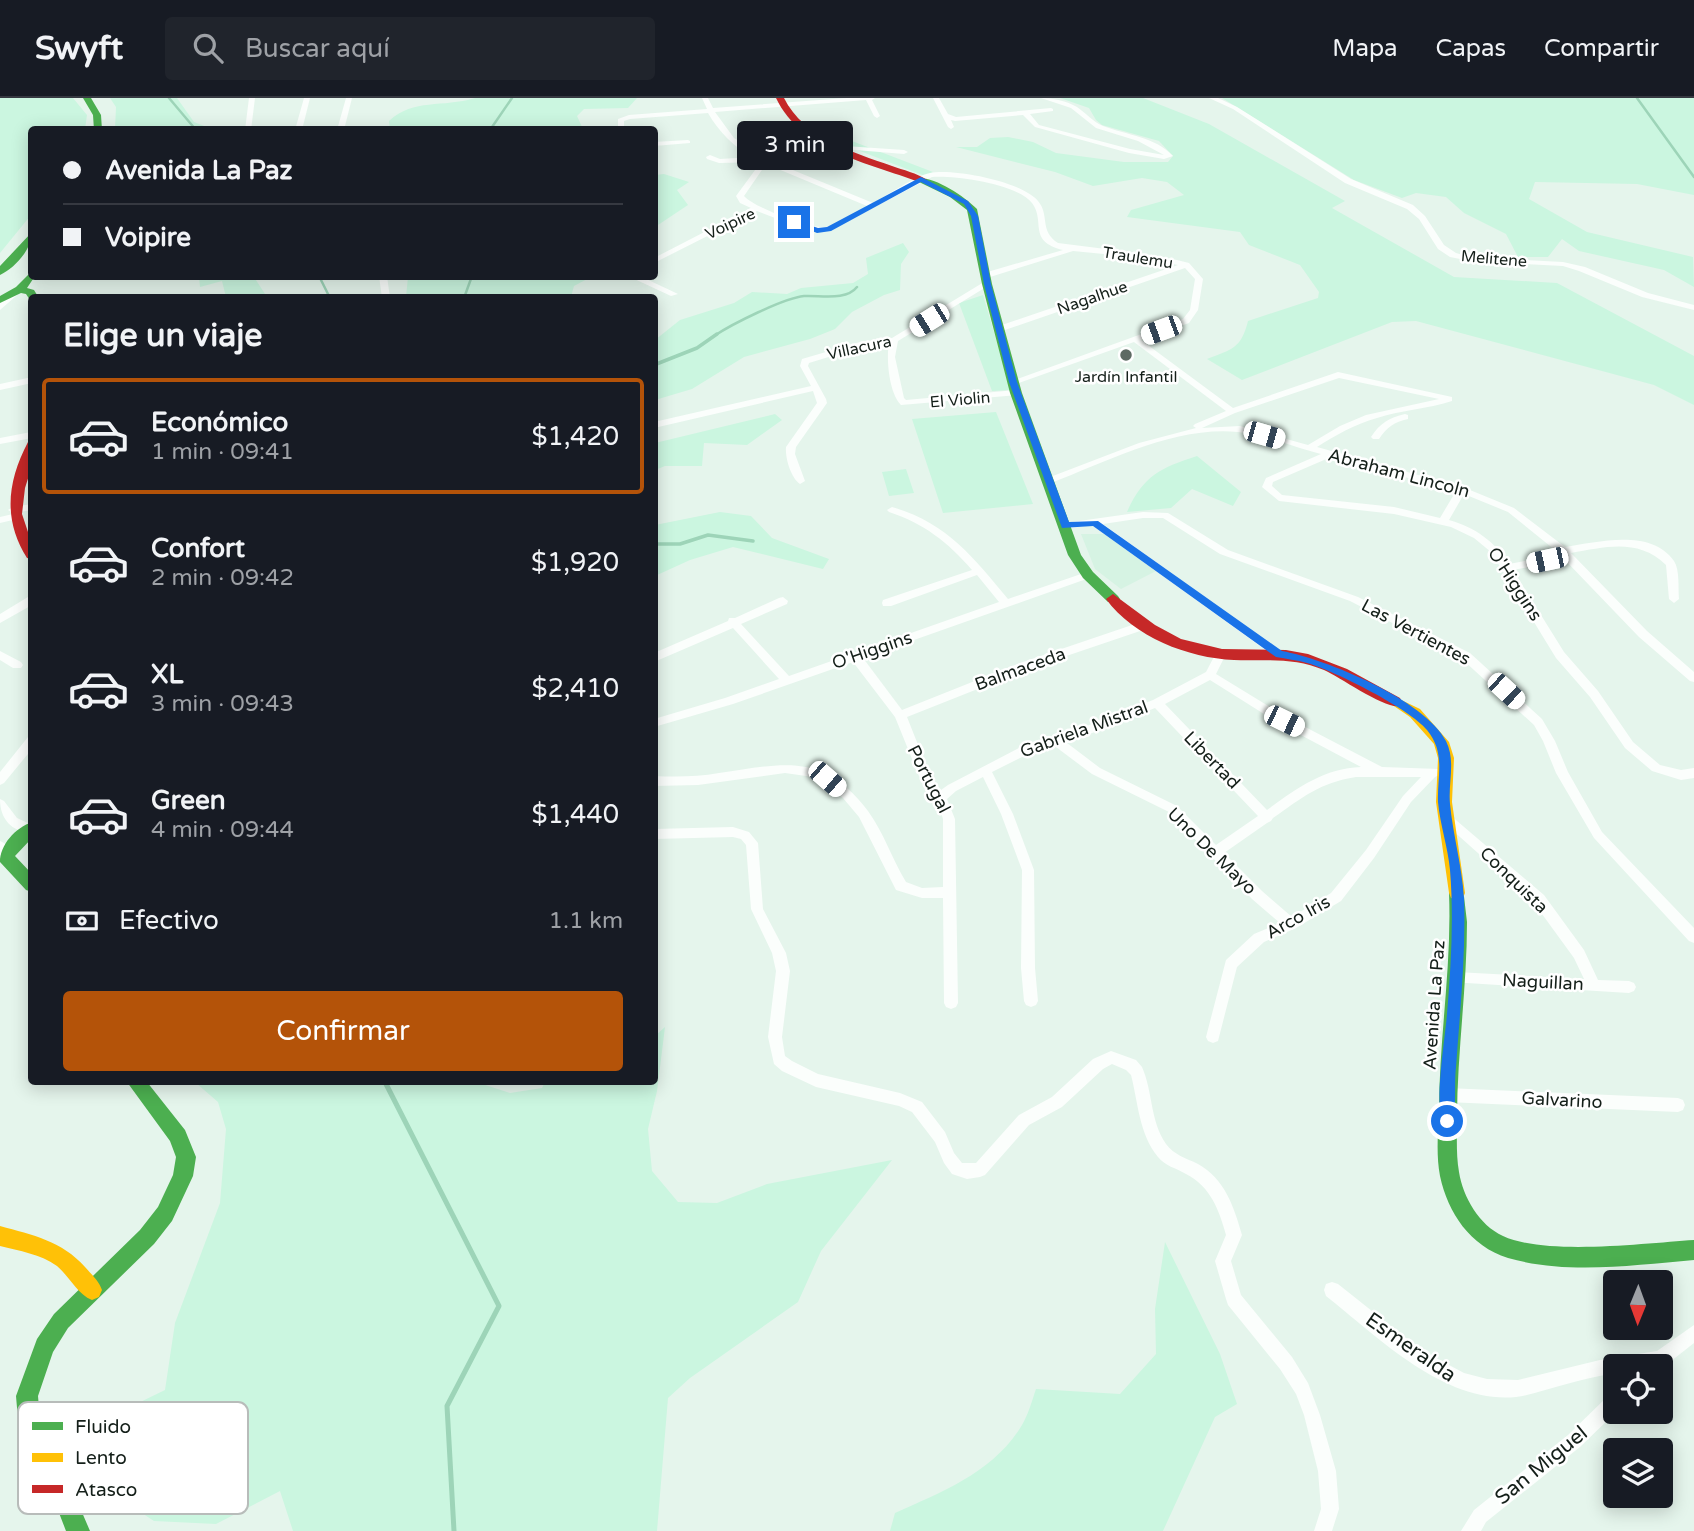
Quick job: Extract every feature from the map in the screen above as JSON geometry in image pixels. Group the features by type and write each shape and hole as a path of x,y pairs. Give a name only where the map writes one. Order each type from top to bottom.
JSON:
{"main road":[{"path":"87,98 97,115 98,126"},
{"path":"99,98 106,111 108,126"},
{"name":"Avenida La Paz","path":"780,101 795,123 814,136 921,179 953,194 972,209 1015,388 1075,555 1088,575 1142,626 1168,640 1221,654 1279,654 1308,659 1334,669 1415,713 1441,742 1446,758 1438,772 1455,866 1458,900 1457,978 1447,1095 1449,1172 1458,1203 1475,1228 1506,1248 1554,1255 1694,1250"},
{"path":"0,272 28,240"},
{"path":"0,279 28,254"},
{"path":"0,300 27,293"},
{"path":"28,457 9,516 21,544 28,551"},
{"path":"28,831 3,850 7,862 28,881"},
{"path":"27,1402 36,1362 66,1314 125,1261 159,1224 175,1199 184,1176 186,1158 179,1139 138,1085"},
{"path":"0,1236 49,1250 65,1260 92,1290"},
{"path":"71,1514 78,1531"}],"street":[{"path":"248,126 252,98"},
{"path":"299,126 307,98"},
{"path":"341,126 349,98"},
{"path":"705,98 725,135 755,159"},
{"path":"621,126 620,120 629,117 710,111 780,101 869,98 877,116"},
{"path":"936,98 947,116 955,119 1051,110"},
{"path":"1024,113 1037,126 1129,151 1169,156 1163,150 1140,140 1098,127 1073,107 1044,98"},
{"name":"Melitene","path":"1212,98 1235,108 1348,181 1410,207 1422,218 1441,247 1454,255 1470,259 1563,264 1582,269 1644,295 1694,308"},
{"path":"947,116 944,118 951,127"},
{"path":"758,208 743,201 740,196 765,161 814,136"},
{"path":"658,144 688,142"},
{"path":"845,148 904,152"},
{"path":"710,157 719,161 765,161 872,205"},
{"name":"Traulemu","path":"921,179 938,173 965,175 1023,194 1037,204 1044,236 1055,245 1070,250 1161,258 1186,265 1199,279 1191,317 1015,388"},
{"name":"Voipire","path":"658,259 758,208 812,229 823,230 842,223 921,179"},
{"name":"Villacura","path":"815,388 803,366 805,361 860,345 894,340 987,279 1070,250"},
{"name":"Nagalhue","path":"999,329 1186,265"},
{"path":"641,280 674,294"},
{"path":"0,308 27,293"},
{"name":"El Violin","path":"894,340 891,357 900,399 904,403 1015,388"},
{"path":"1136,340 1232,411"},
{"path":"1191,430 1232,411 1338,375 1448,399 1417,415 1392,419 1384,424 1376,437"},
{"path":"0,387 28,381"},
{"path":"658,424 815,388 822,403 791,447 790,454 800,481"},
{"path":"1310,449 1333,432 1377,414 1427,408"},
{"name":"Abraham Lincoln","path":"1048,481 1191,430 1221,427 1240,429 1462,490 1511,510 1565,554 1643,634 1694,678"},
{"path":"0,441 28,436"},
{"name":"O'Higgins","path":"1330,454 1269,480 1267,487 1279,498 1444,520 1480,536 1508,568 1560,655 1594,694 1629,746 1656,768 1681,775 1694,773"},
{"path":"1444,520 1462,490"},
{"path":"9,516 28,509"},
{"path":"891,510 924,520 946,535 1005,603"},
{"name":"Las Vertientes","path":"1065,526 1165,514 1224,552 1354,599 1466,656 1538,722 1562,773 1598,835 1694,937"},
{"path":"1095,523 1279,654"},
{"path":"1508,568 1628,542 1652,548 1671,564 1674,599"},
{"path":"887,603 979,571"},
{"name":"O'Higgins","path":"658,722 729,701 1088,575"},
{"path":"658,656 783,601"},
{"path":"0,619 28,602"},
{"path":"733,621 786,680"},
{"name":"Balmaceda","path":"900,715 1024,666 1142,626"},
{"path":"1221,654 1210,675 1284,721 1383,774"},
{"path":"0,655 18,665"},
{"name":"Portugal","path":"855,656 900,715 925,776 940,798 949,819 951,1003"},
{"name":"Gabriela Mistral","path":"940,798 952,788 1025,750 1058,742 1157,703 1210,675"},
{"name":"Libertad","path":"1157,703 1267,818"},
{"name":"Uno De Mayo","path":"1058,742 1096,771 1173,809 1257,895 1291,924"},
{"path":"0,780 28,745"},
{"path":"658,781 695,781 782,767 813,771 843,792 864,816 901,886 922,893 951,892"},
{"path":"985,771 1007,814 1028,870 1028,968 1031,1001"},
{"path":"1215,853 1309,786 1332,776 1356,772 1438,772"},
{"name":"Arco Iris","path":"1213,1037 1231,964 1259,938 1291,924 1336,897 1370,854 1407,799 1438,772"},
{"path":"0,804 13,821 28,828"},
{"name":"Conquista","path":"1446,818 1539,899 1579,954 1594,985"},
{"path":"658,834 733,832 745,835 752,843 757,909 779,953 783,971 775,1037 779,1059 787,1066 816,1080 873,1093 917,1107 940,1137 957,1169 967,1172 980,1170 1024,1120 1057,1102 1098,1064 1111,1057 1131,1065 1137,1072 1155,1139 1162,1151 1174,1162 1209,1180 1222,1197 1234,1235 1223,1261 1234,1299 1286,1363 1303,1390 1327,1471 1330,1509 1323,1531"},
{"name":"Naguillan","path":"1457,978 1629,987"},
{"name":"Galvarino","path":"1447,1095 1678,1105"},
{"name":"Esmeralda","path":"1332,1290 1433,1367 1456,1380 1480,1388 1513,1389 1603,1366"},
{"path":"1669,1354 1692,1340"},
{"name":"San Miguel","path":"1470,1531 1480,1516 1574,1441 1603,1413"}],"shaded area":[{"path":"0,98 73,98 87,115 85,126 28,126 28,219 0,253"},
{"path":"110,98 177,98 194,122 204,126 115,126 116,107"},
{"path":"475,98 637,98 628,108 584,109 577,116 582,126 390,126 389,121 408,109"},
{"path":"1060,98 1143,98 1209,124 1345,201 1332,208 1454,277 1557,283 1694,356 1694,405 1654,385 1416,321 1392,322 1242,380 1207,359 1239,343 1248,321 1318,298 1319,292 1300,265 1249,245 1240,232 1127,217 1131,210 1184,195 1167,182 1142,178 1093,186 1055,172 956,147 977,147 990,138 1008,137 1033,142 1056,153 1124,162 1168,162 1173,156 1159,141 1102,125 1089,108"},
{"path":"1222,98 1694,98 1694,195 1637,184 1535,182 1529,199 1587,232 1693,257 1694,287 1664,270 1579,251 1562,239 1548,257 1518,257 1506,234 1464,213 1446,197 1416,193 1402,198 1354,180"},
{"path":"844,138 933,172 925,176 834,141"},
{"path":"658,175 689,182 677,190 688,205 658,225"},
{"path":"903,243 909,252 901,264 900,290 884,295 852,312 835,329 810,339 744,357 692,389 658,399 658,338 680,320 734,303 752,292 787,294 801,288 853,283 868,274 866,258"},
{"path":"199,280 256,280 265,294 225,294 222,281 200,287"},
{"path":"408,280 585,280 574,286 572,294 406,294"},
{"path":"983,295 1011,390 992,391 959,303"},
{"path":"996,412 1033,504 943,513 912,419"},
{"path":"775,414 782,420 747,445 704,443 702,466 665,466 658,469 658,442"},
{"path":"1197,456 1241,492 1233,506 1192,489 1171,508 1127,512 1139,490 1154,475"},
{"path":"906,469 914,493 889,496 882,472"},
{"path":"720,512 751,516 772,538 829,559 823,569 733,547 690,560 658,575 658,524"},
{"path":"1081,534 1104,534 1156,571 1121,589 1095,569"},
{"path":"665,1027 658,1083 658,1033"},
{"path":"198,1085 485,1085 510,1093 542,1088 544,1085 658,1085 648,1129 652,1171 678,1202 717,1203 767,1184 892,1160 821,1251 798,1302 690,1378 668,1398 657,1531 293,1531 280,1491 248,1508 248,1402 140,1402 165,1390 175,1323 220,1203 226,1129 218,1102"},
{"path":"1165,1242 1220,1354 1237,1404 1215,1417 1163,1531 890,1531 895,1513 966,1479 997,1456 1022,1425 1036,1389 1120,1394 1156,1354 1155,1309"},
{"path":"143,1514 235,1514 216,1524 154,1521"}],"waterway":[{"path":"169,98 193,126"},
{"path":"493,126 512,98"},
{"path":"1637,98 1694,177"},
{"path":"321,280 328,294"},
{"path":"465,294 471,280"},
{"path":"715,336 784,301 804,296 840,296 857,287"},
{"path":"658,363 697,348 715,336"},
{"path":"658,544 680,544 708,535 753,541"},
{"path":"387,1085 499,1306 447,1406 454,1531"}],"traffic: fast":[{"path":"87,98 97,115 98,126"},
{"path":"922,180 953,195 972,209 987,284 1016,393 1075,555 1088,575 1113,599"},
{"path":"0,272 28,240"},
{"path":"0,300 20,289 28,279"},
{"path":"20,289 31,294"},
{"path":"28,832 10,848 6,858 28,881"},
{"path":"1457,893 1459,922 1448,1097 1448,1161 1456,1197 1469,1219 1477,1229 1497,1244 1531,1253 1601,1256 1694,1250"},
{"path":"28,1402 27,1396 44,1346 61,1321 147,1237 165,1214 183,1176 186,1157 178,1136 138,1085"},
{"path":"71,1514 78,1531"}],"traffic: slow":[{"path":"1395,702 1415,713 1441,742 1446,758 1444,802 1457,893"},
{"path":"0,1236 49,1250 65,1260 92,1290"}],"traffic: jam":[{"path":"780,98 791,117 818,138 852,155 922,180"},
{"path":"28,458 19,488 16,514 18,528 28,549"},
{"path":"1113,599 1137,620 1176,643 1222,654 1286,655 1308,659 1342,672 1395,702"}],"place":[{"name":"Jardín Infantil","path":"1126,355"}],"route":[{"path":"794,222 817,230 829,229 921,179 966,202 975,216 987,284 1013,382 1065,526 1095,523 1279,654 1308,659 1334,669 1382,694 1415,713 1441,742 1446,758 1444,802 1458,900 1457,978 1447,1121"}]}
